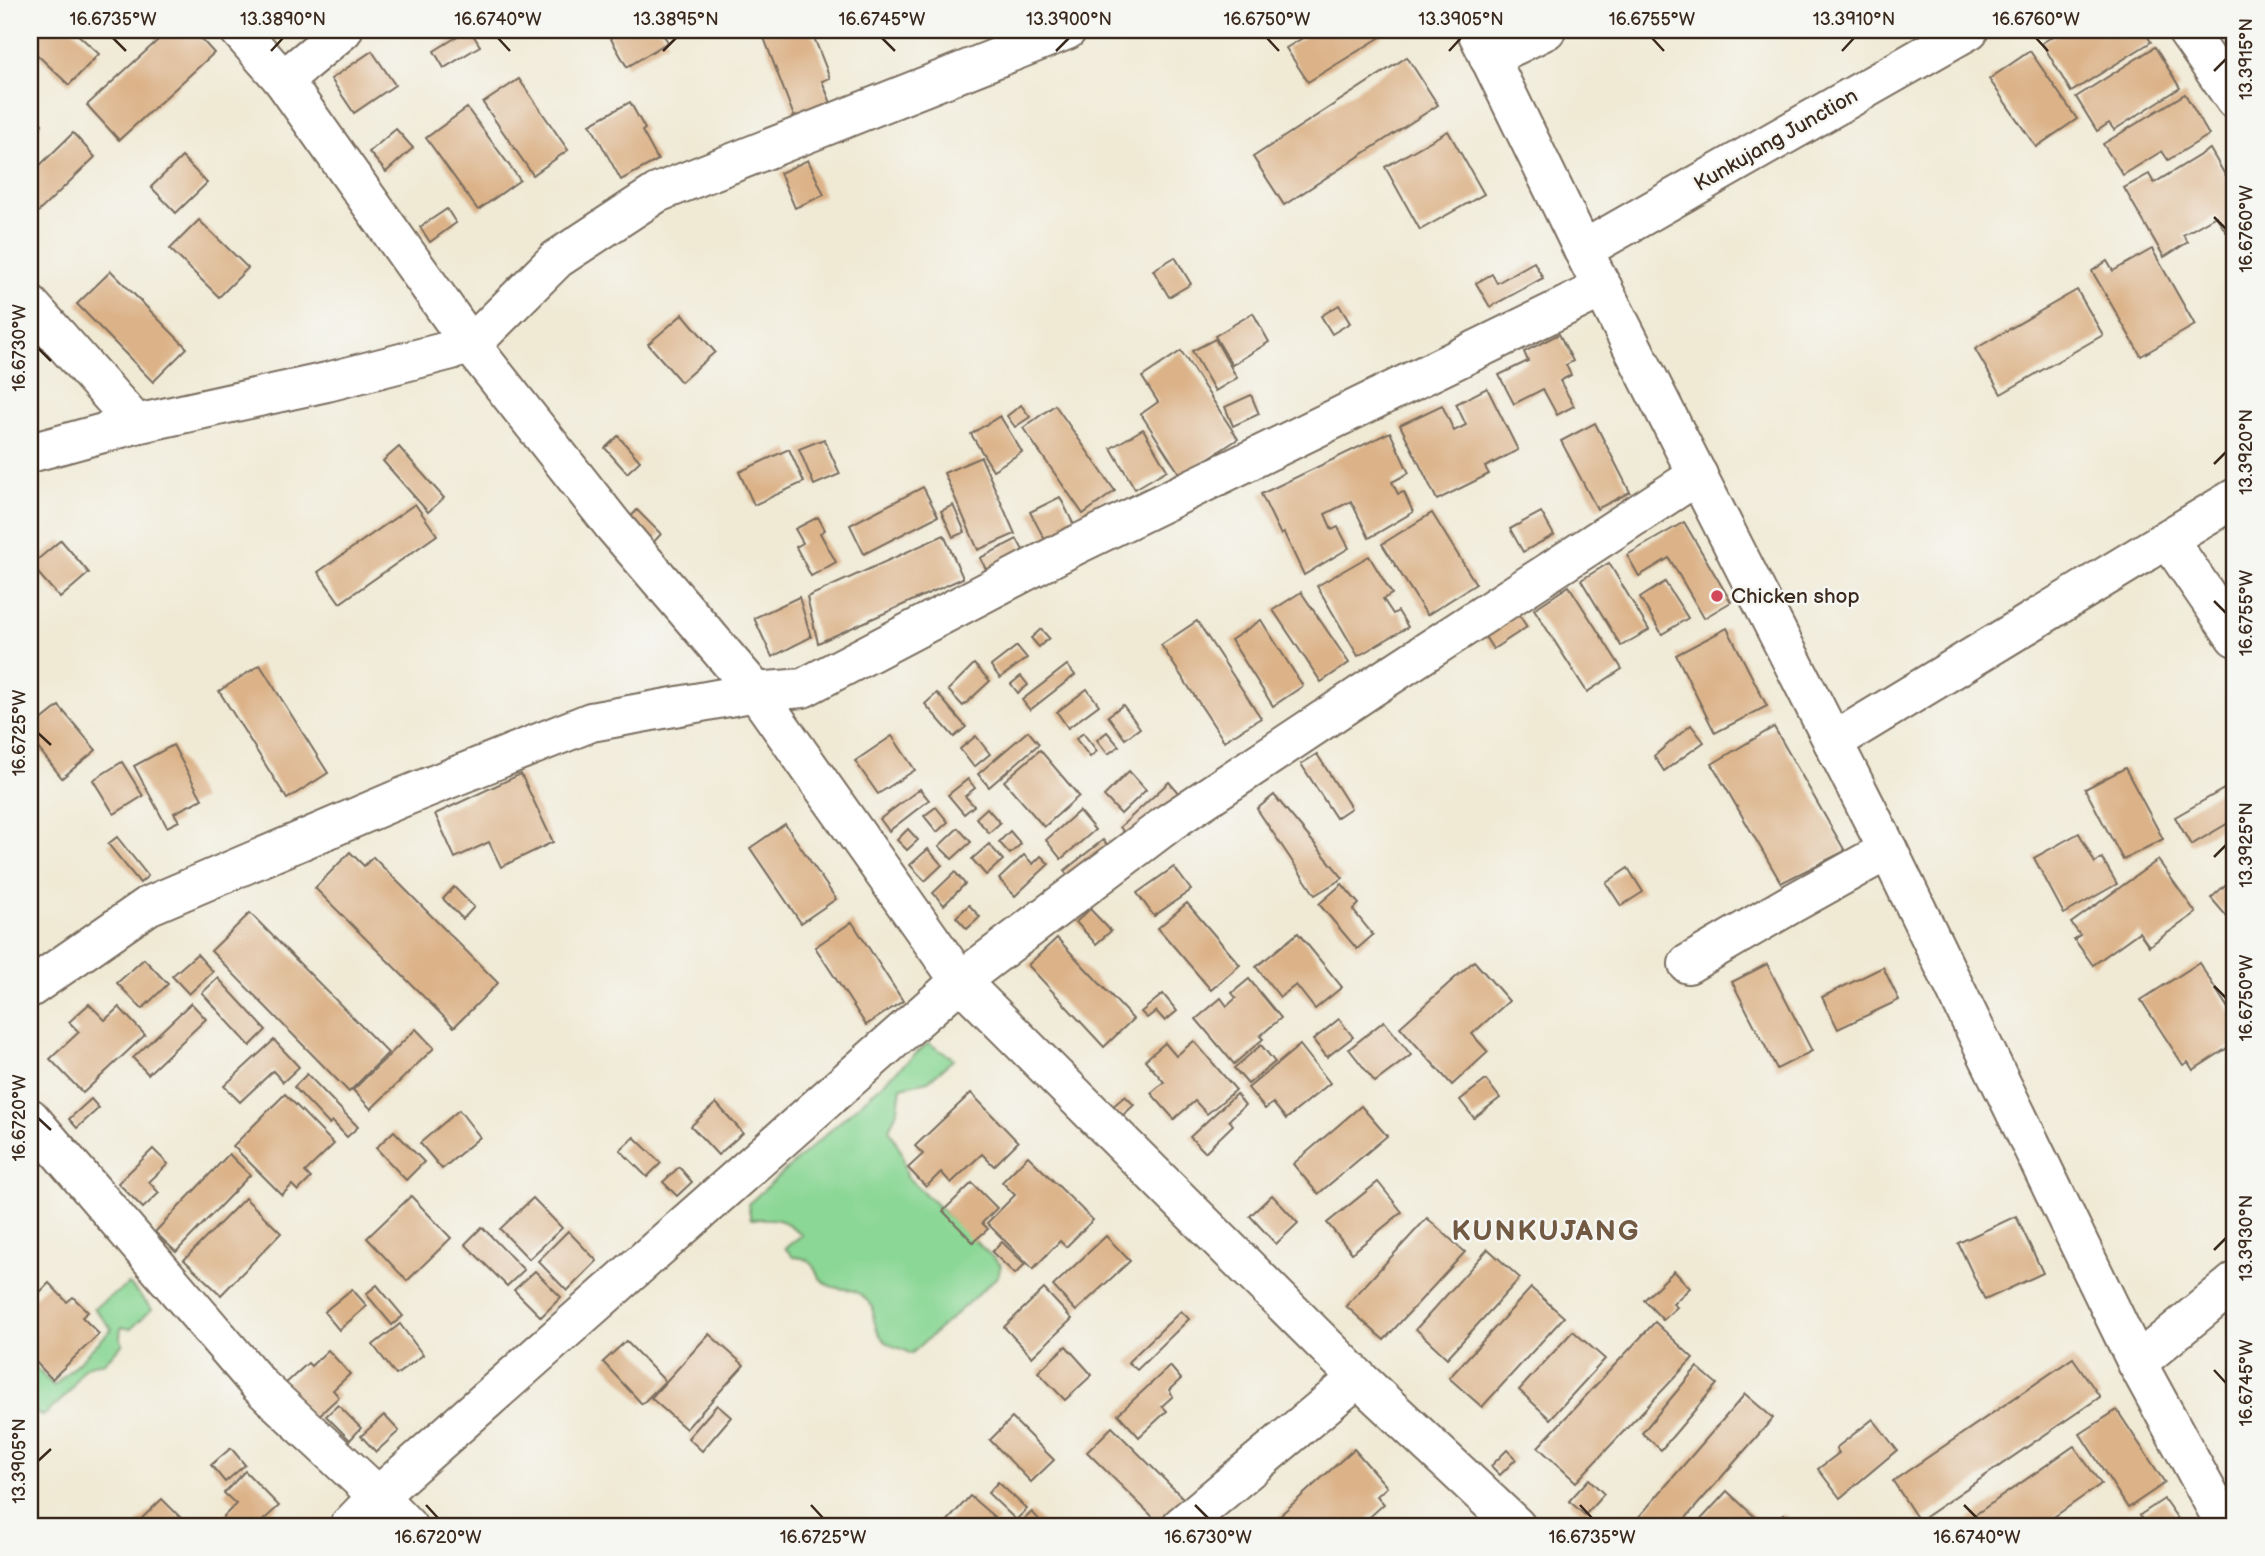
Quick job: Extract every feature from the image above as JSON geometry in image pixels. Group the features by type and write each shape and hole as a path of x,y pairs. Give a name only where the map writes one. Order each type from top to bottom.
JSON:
{"street":[{"path":"239,30 284,80 471,345 614,525 756,692 960,981 1358,1378 1516,1526"},
{"path":"284,80 343,30"},
{"path":"30,453 136,424 327,382 471,345 557,259 657,193 1067,30"},
{"path":"1546,30 1482,44 1583,250 1888,850 2137,1363 2226,1526"},
{"name":"Kunkujang Junction","path":"1583,250 1969,30"},
{"path":"2186,30 2235,100"},
{"path":"30,988 148,906 401,798 591,722 756,692 803,688 1074,546 1603,288"},
{"path":"30,305 136,424"},
{"path":"349,1526 378,1496 960,981 1170,822 1698,475"},
{"path":"1833,742 2235,498"},
{"path":"2168,539 2235,637"},
{"path":"1688,964 1888,850"},
{"path":"30,1118 260,1386 407,1526"},
{"path":"2137,1363 2235,1282"},
{"path":"1181,1526 1358,1378"}],"green space":[{"path":"928,1043 954,1059 928,1081 901,1087 898,1109 889,1129 902,1153 907,1177 1001,1265 998,1276 911,1354 889,1344 881,1337 874,1322 873,1307 863,1297 854,1291 828,1285 820,1279 811,1263 793,1257 785,1248 802,1235 779,1220 751,1219 748,1204"},
{"path":"129,1284 152,1309 131,1329 121,1327 120,1337 123,1344 103,1363 83,1369 68,1393 43,1416 30,1410 30,1362 54,1386 112,1329 94,1308"}],"building":[{"path":"30,30 73,30 99,54 69,85 30,48"},
{"path":"169,30 193,30 214,53 119,140 87,105"},
{"path":"468,30 480,46 444,68 434,51"},
{"path":"660,30 668,42 627,67 607,32"},
{"path":"761,30 811,30 830,78 822,81 837,118 800,132"},
{"path":"1316,30 1392,30 1308,82 1286,48"},
{"path":"2063,30 2144,30 2151,42 2071,92 2042,43"},
{"path":"2155,47 2180,88 2114,130 2109,123 2097,131 2076,97"},
{"path":"372,51 395,85 354,113 331,79"},
{"path":"2030,51 2077,119 2036,147 1989,79"},
{"path":"1407,57 1438,105 1284,205 1253,157"},
{"path":"519,79 568,150 533,175 483,103"},
{"path":"2185,94 2209,135 2168,160 2162,151 2123,175 2103,144"},
{"path":"630,102 658,160 621,180 590,124"},
{"path":"467,108 520,180 478,210 426,138"},
{"path":"30,112 42,124 30,136"},
{"path":"396,129 413,148 386,172 369,152"},
{"path":"1448,131 1484,194 1420,230 1385,167"},
{"path":"73,133 95,157 30,220 30,169 33,172"},
{"path":"2210,149 2235,192 2235,227 2226,232 2216,216 2183,235 2188,242 2164,257 2124,188 2149,174 2154,183"},
{"path":"182,157 207,183 176,213 151,187"},
{"path":"808,160 824,195 795,208 780,173"},
{"path":"447,209 456,223 430,242 420,227"},
{"path":"199,220 248,268 219,297 170,249"},
{"path":"2152,249 2195,325 2141,356 2092,271 2107,261 2113,271"},
{"path":"1175,257 1191,284 1169,297 1153,270"},
{"path":"1534,262 1543,278 1490,307 1476,283 1492,274 1497,283"},
{"path":"111,271 187,348 153,382 77,304"},
{"path":"2077,290 2103,335 2001,394 1975,349"},
{"path":"1339,305 1350,323 1332,334 1321,316"},
{"path":"1253,313 1269,342 1232,365 1215,336"},
{"path":"683,314 715,352 681,382 648,344"},
{"path":"1559,334 1573,361 1566,365 1571,375 1560,381 1574,406 1557,415 1543,389 1514,404 1499,375 1528,361 1524,352"},
{"path":"1215,339 1237,378 1215,391 1192,351"},
{"path":"1181,351 1238,439 1181,476 1141,414 1158,402 1142,377"},
{"path":"1487,388 1518,450 1485,467 1489,474 1437,500 1400,425 1442,405 1454,431 1466,425 1456,404"},
{"path":"1251,395 1259,414 1233,426 1225,407"},
{"path":"1021,405 1030,417 1015,427 1007,416"},
{"path":"1055,405 1115,491 1083,514 1023,428"},
{"path":"1000,416 1022,452 993,470 971,434"},
{"path":"1595,423 1630,492 1597,509 1561,441"},
{"path":"1143,429 1167,470 1135,489 1111,448"},
{"path":"1390,432 1409,473 1392,482 1398,494 1404,492 1413,512 1369,538 1351,501 1325,514 1332,530 1338,527 1349,548 1304,575 1261,494"},
{"path":"618,436 640,461 627,473 605,448"},
{"path":"824,439 840,474 814,485 799,449"},
{"path":"399,447 444,498 428,512 383,461"},
{"path":"789,449 804,482 754,505 739,472"},
{"path":"981,457 1015,534 978,550 944,473"},
{"path":"923,487 938,516 864,554 850,525"},
{"path":"1060,497 1074,525 1045,540 1030,512"},
{"path":"415,504 437,535 340,603 318,572"},
{"path":"953,505 965,532 953,537 941,511"},
{"path":"637,510 661,534 651,545 627,521"},
{"path":"1541,512 1554,535 1523,552 1510,529"},
{"path":"1432,513 1476,584 1427,615 1382,544"},
{"path":"818,517 825,530 820,533 836,562 811,576 796,547 803,543 795,529"},
{"path":"1684,522 1731,602 1704,618 1669,558 1639,576 1627,555"},
{"path":"944,535 963,578 818,643 807,597"},
{"path":"1017,539 1025,554 988,573 980,558"},
{"path":"61,540 89,573 60,598 31,565"},
{"path":"1369,556 1392,594 1383,599 1393,614 1398,611 1408,627 1358,656 1317,586"},
{"path":"1609,563 1649,630 1621,646 1581,580"},
{"path":"1665,582 1688,618 1662,634 1640,598"},
{"path":"1569,586 1622,669 1587,692 1534,609"},
{"path":"1301,592 1349,663 1321,682 1273,610"},
{"path":"799,597 811,637 772,657 754,618"},
{"path":"1518,613 1527,627 1493,649 1484,635"},
{"path":"1261,620 1303,686 1273,706 1231,640"},
{"path":"1197,621 1261,718 1224,741 1161,645"},
{"path":"1727,628 1767,706 1715,733 1676,655"},
{"path":"1041,629 1049,638 1039,647 1031,638"},
{"path":"1017,646 1027,658 1000,678 991,666"},
{"path":"974,664 990,681 963,706 948,690"},
{"path":"260,665 328,773 287,799 219,691"},
{"path":"1067,665 1075,675 1030,710 1022,700"},
{"path":"1021,676 1028,685 1018,693 1011,684"},
{"path":"1087,689 1099,705 1068,728 1057,712"},
{"path":"937,693 966,727 954,737 925,704"},
{"path":"1123,705 1140,728 1125,739 1108,716"},
{"path":"59,706 96,750 62,778 30,738 30,729"},
{"path":"1691,725 1704,742 1664,771 1654,756"},
{"path":"1774,727 1845,851 1781,883 1712,764"},
{"path":"1028,731 1039,744 989,787 978,774"},
{"path":"1107,732 1119,746 1108,754 1097,740"},
{"path":"1083,733 1097,751 1090,757 1076,739"},
{"path":"892,736 915,770 878,794 855,761"},
{"path":"976,736 990,754 974,767 960,749"},
{"path":"173,745 202,799 174,813 179,821 167,827 134,766"},
{"path":"1040,750 1079,796 1044,827 1004,781"},
{"path":"1317,754 1351,808 1336,818 1301,764"},
{"path":"122,762 143,796 114,814 93,780"},
{"path":"2125,768 2163,839 2123,860 2085,789"},
{"path":"1129,771 1146,790 1121,814 1104,796"},
{"path":"521,774 553,842 501,867 489,842 455,858 435,814"},
{"path":"968,779 975,788 965,796 974,806 964,814 948,795"},
{"path":"1169,782 1180,795 1135,847 1120,827"},
{"path":"2231,785 2235,793 2235,819 2191,845 2175,817"},
{"path":"920,789 929,800 889,831 880,819"},
{"path":"1274,795 1343,878 1315,895 1257,809"},
{"path":"936,807 948,822 937,832 924,816"},
{"path":"987,808 1000,823 989,833 976,818"},
{"path":"1079,811 1095,830 1061,859 1046,840"},
{"path":"785,824 836,899 801,923 750,848"},
{"path":"958,828 971,842 952,859 939,846"},
{"path":"908,829 918,840 907,850 897,840"},
{"path":"1010,831 1021,844 1010,854 999,842"},
{"path":"2079,833 2095,863 2102,858 2117,884 2064,914 2034,858"},
{"path":"117,837 148,876 140,883 108,844"},
{"path":"1103,840 1116,856 1077,887 1064,871"},
{"path":"989,844 1003,860 986,875 972,859"},
{"path":"928,849 942,865 925,881 910,865"},
{"path":"350,852 364,866 373,857 498,983 454,1027 315,888"},
{"path":"1024,855 1033,864 1041,856 1049,864 1015,896 999,879"},
{"path":"2158,860 2196,913 2149,946 2139,932 2093,965 2074,939 2080,935 2071,923"},
{"path":"1174,867 1191,890 1154,916 1137,893"},
{"path":"1628,868 1643,892 1621,906 1606,883"},
{"path":"955,872 965,884 944,905 933,893"},
{"path":"2235,876 2235,926 2211,898"},
{"path":"1342,884 1359,904 1353,910 1373,935 1357,949 1319,904"},
{"path":"454,887 474,907 463,919 443,899"},
{"path":"1187,903 1240,965 1211,990 1158,928"},
{"path":"969,905 980,917 967,929 956,917"},
{"path":"1090,909 1111,931 1096,944 1076,922"},
{"path":"250,913 388,1053 349,1092 211,951"},
{"path":"852,922 903,1001 866,1025 815,947"},
{"path":"1298,933 1342,987 1315,1009 1296,985 1280,997 1256,967"},
{"path":"1057,938 1133,1019 1104,1047 1028,965"},
{"path":"197,954 213,972 189,994 172,976"},
{"path":"144,959 168,984 142,1009 117,983"},
{"path":"1474,961 1509,1001 1472,1034 1488,1052 1452,1085 1400,1027"},
{"path":"2199,963 2235,1019 2235,1043 2193,1070 2188,1062 2183,1065 2141,1000"},
{"path":"1767,964 1812,1051 1777,1069 1732,982"},
{"path":"1883,967 1899,1000 1838,1029 1822,997"},
{"path":"218,978 266,1030 250,1046 202,993"},
{"path":"1249,979 1281,1018 1260,1036 1263,1039 1234,1064 1196,1019 1221,998 1227,1006 1236,998 1232,993"},
{"path":"1163,994 1177,1011 1165,1021 1156,1011 1147,1018 1141,1012"},
{"path":"191,1003 206,1019 148,1074 133,1058"},
{"path":"89,1004 105,1020 119,1007 145,1035 83,1093 50,1059 79,1032 69,1022"},
{"path":"1339,1019 1353,1037 1327,1057 1313,1040"},
{"path":"1384,1021 1411,1055 1375,1082 1349,1049"},
{"path":"416,1029 434,1048 371,1109 353,1090"},
{"path":"274,1040 299,1067 283,1082 273,1071 240,1102 224,1086"},
{"path":"1194,1041 1236,1090 1207,1114 1195,1101 1174,1119 1151,1093 1164,1082 1145,1060 1165,1043 1176,1056"},
{"path":"1261,1045 1275,1062 1248,1084 1234,1068"},
{"path":"1300,1045 1330,1083 1286,1119 1273,1103 1265,1109 1248,1088"},
{"path":"307,1074 358,1127 347,1137 332,1121 329,1124 294,1087"},
{"path":"1486,1080 1500,1098 1474,1118 1460,1100"},
{"path":"971,1093 1018,1142 994,1166 982,1154 951,1183 941,1172 926,1187 908,1168 923,1154 915,1146"},
{"path":"285,1094 334,1144 305,1172 311,1178 298,1191 292,1185 282,1195 233,1146"},
{"path":"1236,1094 1245,1105 1229,1120 1233,1125 1205,1152 1190,1137"},
{"path":"1125,1096 1134,1105 1120,1118 1111,1108"},
{"path":"91,1099 99,1108 77,1128 69,1119"},
{"path":"716,1103 743,1133 718,1155 691,1126"},
{"path":"1361,1106 1387,1136 1318,1194 1293,1164"},
{"path":"459,1110 480,1137 442,1169 420,1143"},
{"path":"394,1131 424,1162 406,1180 376,1148"},
{"path":"634,1137 661,1163 647,1177 620,1150"},
{"path":"153,1149 168,1164 149,1182 159,1193 143,1208 118,1183"},
{"path":"229,1154 250,1175 176,1252 155,1232"},
{"path":"1028,1156 1093,1220 1066,1247 1060,1241 1033,1269 987,1223 1015,1195 1002,1182"},
{"path":"679,1167 692,1182 677,1196 663,1182"},
{"path":"1378,1182 1402,1212 1352,1253 1327,1223"},
{"path":"972,1183 997,1208 982,1223 988,1229 973,1242 943,1211"},
{"path":"1272,1195 1298,1223 1276,1244 1250,1216"},
{"path":"411,1196 451,1238 407,1281 367,1238"},
{"path":"245,1198 281,1233 221,1295 184,1260"},
{"path":"533,1198 562,1228 529,1259 500,1229"},
{"path":"2016,1216 2043,1273 1985,1300 1958,1243"},
{"path":"1427,1218 1465,1252 1384,1340 1346,1306"},
{"path":"482,1227 524,1270 507,1286 465,1244"},
{"path":"568,1231 597,1261 567,1291 538,1261"},
{"path":"1106,1236 1130,1261 1076,1311 1053,1286"},
{"path":"1002,1242 1025,1264 1015,1274 992,1252"},
{"path":"1488,1249 1520,1278 1447,1358 1416,1329"},
{"path":"535,1271 561,1297 541,1317 514,1290"},
{"path":"1674,1271 1690,1288 1673,1304 1677,1307 1663,1320 1644,1300"},
{"path":"49,1283 67,1302 73,1297 88,1312 82,1317 99,1334 52,1379 30,1356 30,1302"},
{"path":"377,1285 403,1316 392,1325 366,1294"},
{"path":"1531,1288 1564,1317 1482,1407 1449,1378"},
{"path":"352,1289 367,1306 339,1330 324,1312"},
{"path":"1044,1289 1072,1319 1032,1357 1004,1327"},
{"path":"1181,1311 1189,1319 1137,1370 1128,1362"},
{"path":"1655,1322 1693,1358 1576,1482 1538,1447"},
{"path":"400,1324 423,1355 396,1375 373,1345"},
{"path":"1573,1331 1605,1359 1550,1419 1519,1390"},
{"path":"709,1334 744,1365 686,1429 651,1398"},
{"path":"626,1341 665,1381 642,1404 603,1362"},
{"path":"1066,1346 1092,1375 1065,1400 1038,1372"},
{"path":"328,1350 350,1374 333,1390 339,1397 315,1419 284,1385 308,1363 311,1366"},
{"path":"2073,1358 2100,1397 1919,1521 1893,1481"},
{"path":"1170,1366 1181,1379 1169,1390 1173,1396 1162,1406 1167,1411 1139,1437 1118,1414"},
{"path":"1697,1367 1717,1384 1661,1450 1642,1433"},
{"path":"1745,1394 1773,1418 1679,1526 1631,1526"},
{"path":"338,1405 361,1428 350,1440 326,1416"},
{"path":"717,1405 731,1417 702,1451 688,1438"},
{"path":"2117,1410 2165,1483 2128,1508 2080,1434"},
{"path":"384,1415 399,1431 376,1452 361,1436"},
{"path":"1012,1418 1054,1460 1031,1482 990,1440"},
{"path":"1873,1419 1897,1450 1840,1498 1818,1469 1839,1453 1836,1448"},
{"path":"1112,1427 1193,1508 1175,1526 1162,1526 1087,1452"},
{"path":"2074,1446 2101,1484 2041,1526 1959,1526"},
{"path":"231,1448 245,1465 225,1482 211,1465"},
{"path":"1354,1449 1387,1487 1377,1496 1384,1504 1360,1526 1268,1526"},
{"path":"1507,1450 1516,1459 1500,1475 1491,1466"},
{"path":"245,1471 279,1506 257,1526 252,1522 248,1526 232,1526 223,1517 236,1504 224,1493"},
{"path":"1589,1479 1604,1494 1585,1515 1569,1501"},
{"path":"998,1482 1027,1509 1016,1520 988,1493"},
{"path":"1727,1491 1757,1519 1750,1526 1695,1526"},
{"path":"970,1496 999,1521 994,1526 943,1526"},
{"path":"162,1499 189,1526 139,1526 137,1523"},
{"path":"2164,1499 2183,1526 2147,1526 2140,1515"},
{"path":"1032,1512 1045,1526 1023,1526 1020,1523"},
{"path":"1784,1514 1795,1524 1772,1526"}],"place":[{"name":"Chicken shop","path":"1717,596"}],"district":[{"name":"KUNKUJANG","path":"1546,1231"}]}
